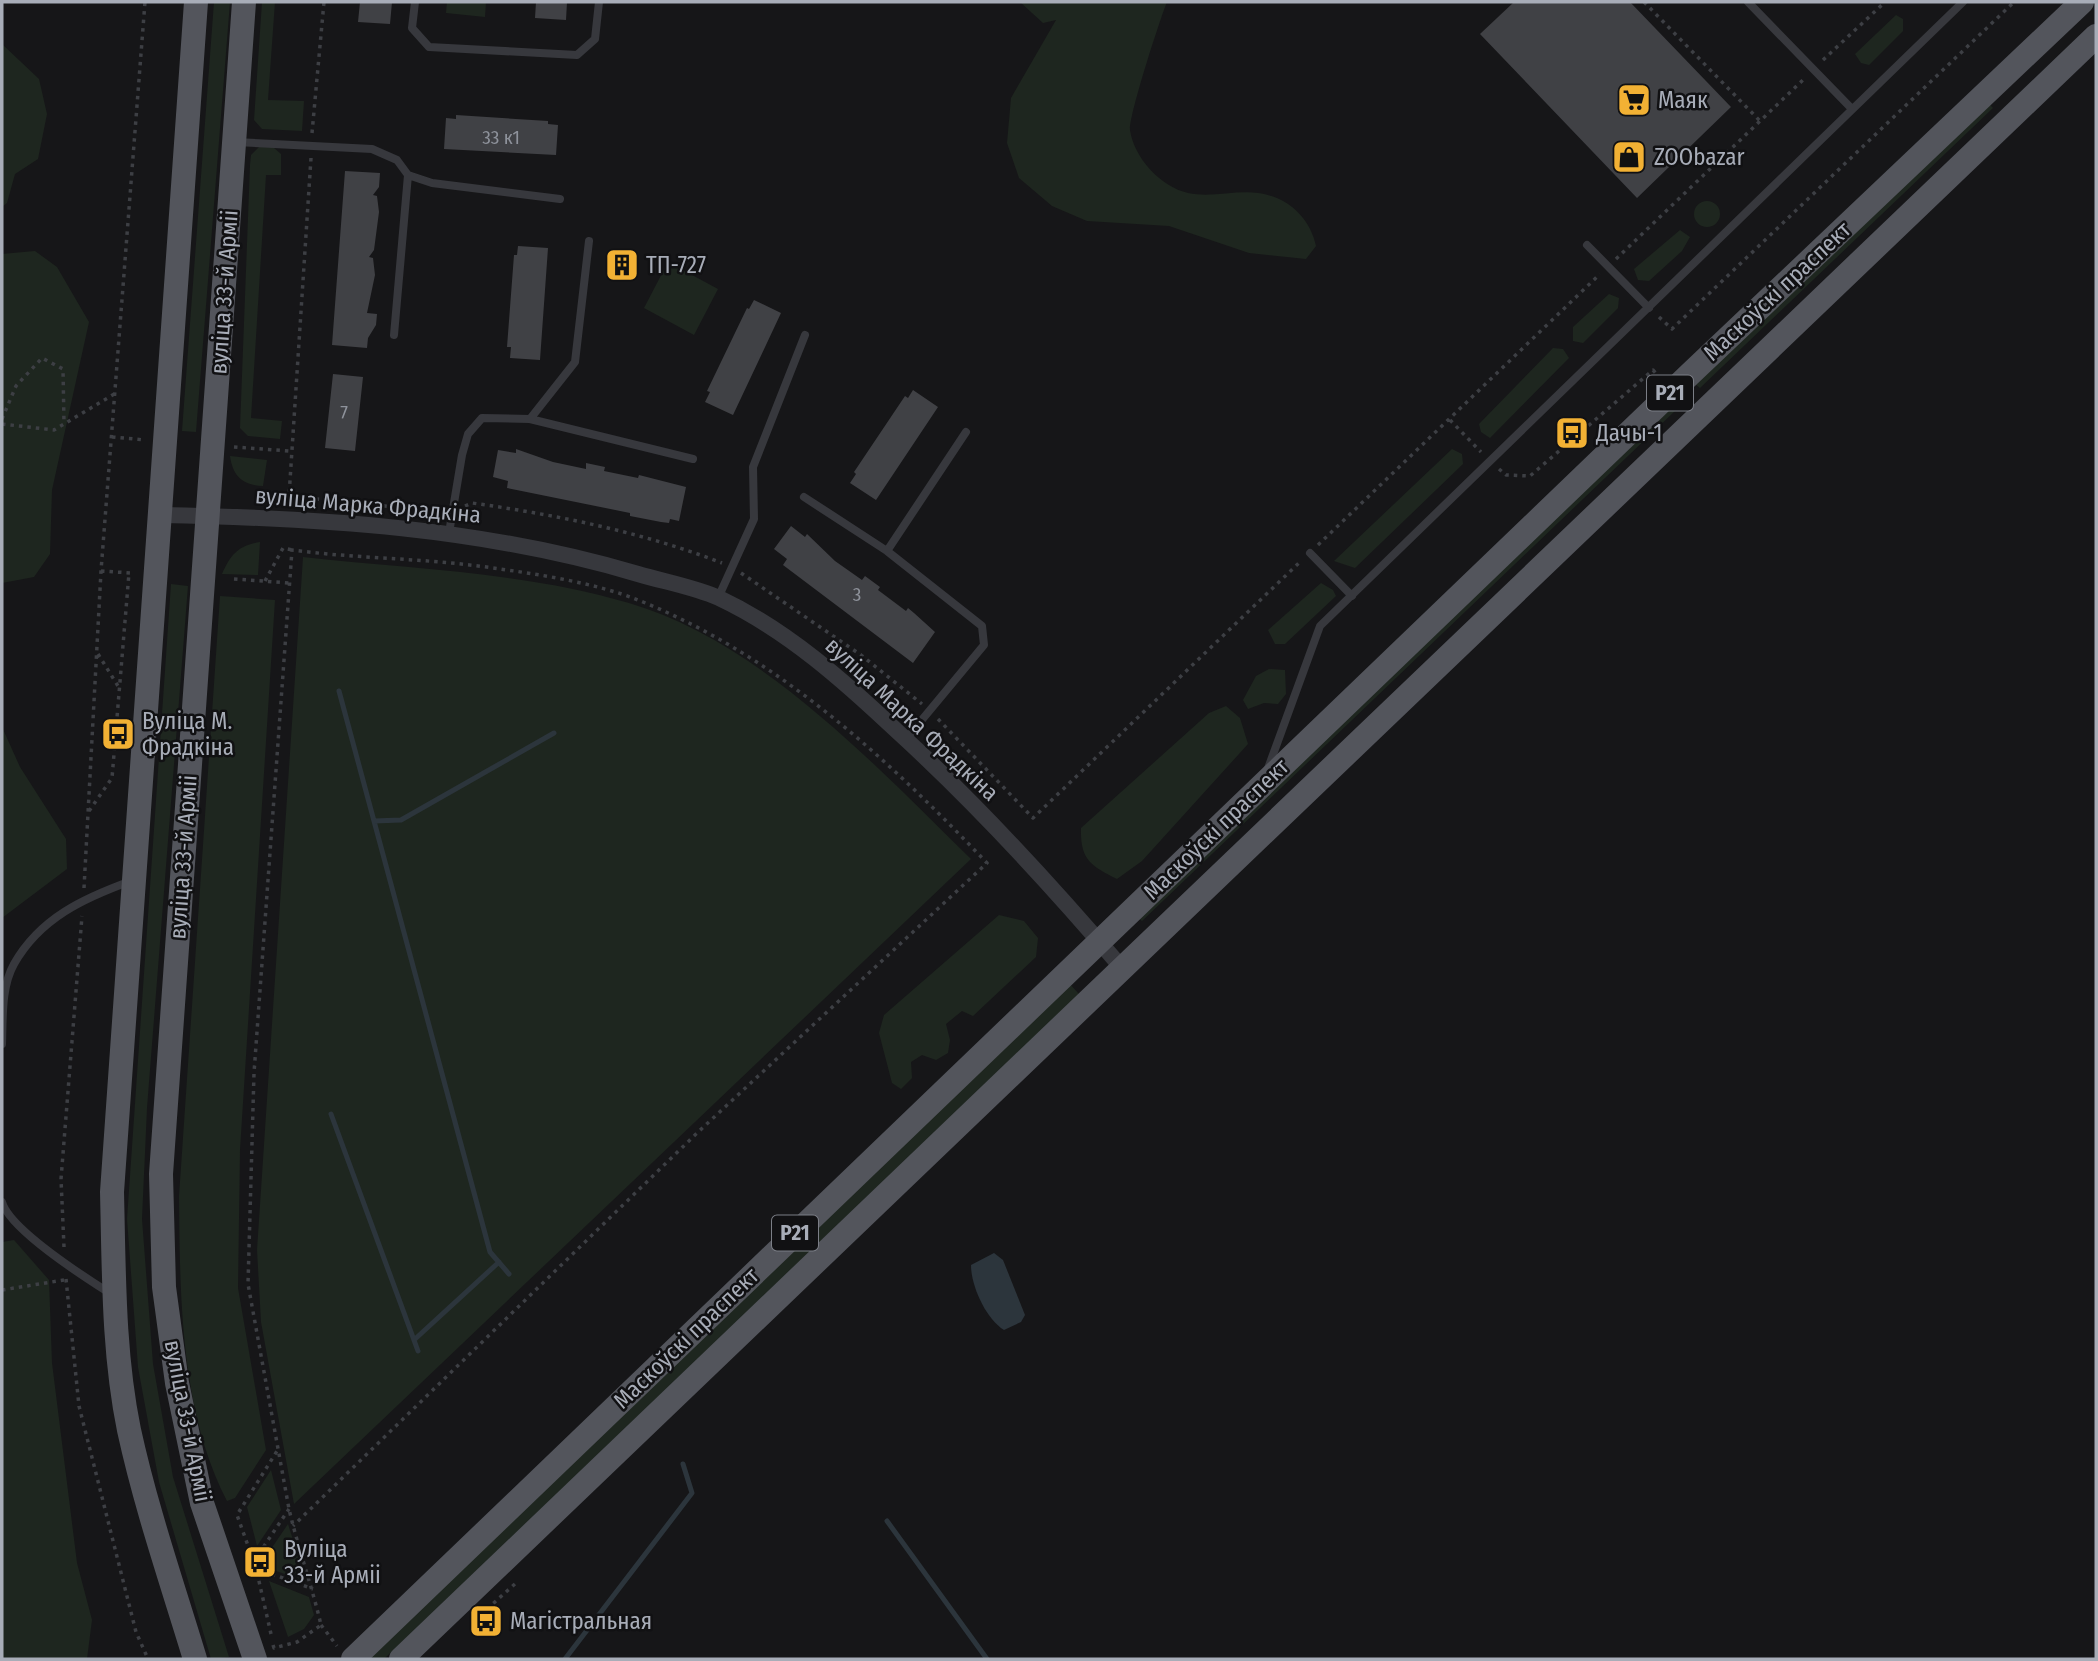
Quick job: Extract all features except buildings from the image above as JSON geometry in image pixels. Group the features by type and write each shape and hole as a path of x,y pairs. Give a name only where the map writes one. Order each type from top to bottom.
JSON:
{"main road":[{"name":"вуліца 33-й Арміі","path":"195,1659 155,1532 129,1427 115,1296 112,1192 196,2"},
{"name":"вуліца 33-й Арміі","path":"244,2 162,1161 164,1287 177,1383 202,1503 255,1659"},
{"name":"Маскоўскі праспект","path":"347,1655 1100,941 2082,2"},
{"name":"Маскоўскі праспект","path":"401,1659 2096,36"},
{"path":"1998,82 1995,93 2001,105 2023,106"}],"street":[{"name":"вуліца Марка Фрадкіна","path":"161,515 310,520 449,533 598,562 718,598 789,639 851,687 960,789 1122,968"}],"lane":[{"path":"415,2 412,28 429,47 577,55 595,39 599,2"},
{"path":"1748,2 1852,108"},
{"path":"1261,787 1320,626 1963,2"},
{"path":"233,142 372,149 386,152 408,175 432,183 560,199"},
{"path":"394,335 408,175"},
{"path":"530,419 575,362 589,241"},
{"path":"1587,245 1649,309"},
{"path":"718,598 754,519 752,467 805,335"},
{"path":"449,533 468,434 482,418 530,419 693,459"},
{"path":"887,551 967,432"},
{"path":"804,497 887,551 982,626 984,645 906,738"},
{"path":"1310,552 1352,596"},
{"path":"2,1044 4,999 13,965 43,926 83,899 134,880"},
{"path":"2,1202 17,1223 65,1265 115,1296"}],"path":[{"path":"145,2 101,571 89,812 61,1179 66,1279 79,1406 136,1632 148,1659"},
{"path":"289,496 311,146 324,2"},
{"path":"1644,2 1761,122"},
{"path":"1033,818 1885,2"},
{"path":"1649,309 1672,329 2014,2"},
{"path":"64,424 62,369 42,358 16,386 2,421 54,430 116,393"},
{"path":"1450,420 1506,475 1530,476 1653,370 1658,376"},
{"path":"112,438 150,440"},
{"path":"225,446 290,451"},
{"path":"265,581 283,548 493,568 635,598 732,647 821,706 944,818 987,863 686,1144 293,1526"},
{"path":"292,550 254,1073 248,1284 293,1526 313,1588 321,1625 347,1655"},
{"path":"89,812 112,778 129,573 101,571"},
{"path":"234,579 290,583"},
{"path":"97,652 119,688"},
{"path":"2,1290 10,1286 66,1279"},
{"path":"277,1451 237,1515 256,1567 274,1648 297,1642 321,1625"},
{"path":"254,1561 289,1509"},
{"path":"256,1567 313,1588"}],"shaded area":[{"path":"214,2 230,2 196,432 182,431"},
{"path":"262,2 275,2 268,100 304,101 302,131 262,129 254,120"},
{"path":"447,2 486,2 485,17 446,13"},
{"path":"1020,2 1167,2 1134,106 1130,130 1137,151 1150,170 1178,190 1205,195 1258,193 1288,204 1303,218 1313,236 1316,246 1306,259 1249,253 1169,226 1087,221 1052,206 1019,178 1007,143 1011,98 1056,20 1043,23"},
{"path":"1896,15 1903,19 1903,31 1869,65 1861,63 1855,54"},
{"path":"2,44 39,79 47,114 38,159 15,174 7,203 2,207"},
{"path":"1989,104 1993,108 1700,388 1695,384"},
{"path":"260,146 273,147 281,154 281,175 266,175 251,418 282,421 280,439 248,436 240,428 250,165 251,155"},
{"path":"1707,201 1716,205 1720,214 1716,223 1707,227 1698,223 1694,214 1698,205"},
{"path":"1680,230 1690,237 1682,251 1649,281 1638,280 1634,269"},
{"path":"35,251 57,267 89,322 52,490 50,554 34,577 2,583 2,254"},
{"path":"668,262 718,289 694,335 644,308"},
{"path":"1609,294 1619,298 1618,308 1583,343 1573,341 1573,327"},
{"path":"1553,348 1563,349 1569,358 1490,438 1481,432 1479,424"},
{"path":"1670,407 1675,411 1142,921 1136,916"},
{"path":"1452,449 1462,454 1463,464 1355,568 1334,561"},
{"path":"230,456 267,460 263,486 250,484 240,478"},
{"path":"260,542 258,575 222,574 236,552"},
{"path":"303,557 549,584 629,603 677,621 724,646 770,676 814,710 971,859 294,1504 261,1322 257,1250"},
{"path":"1321,583 1333,590 1336,596 1285,644 1275,644 1268,630"},
{"path":"171,584 188,586 147,1108 142,1219 153,1364 173,1477 229,1657 211,1659 159,1482 138,1367 127,1219"},
{"path":"220,596 275,600 240,1150 238,1288 266,1450 235,1498 227,1501 211,1466 191,1391 182,1312 179,1196"},
{"path":"1269,669 1285,670 1286,694 1278,704 1264,703 1248,709 1243,700 1256,676"},
{"path":"1226,706 1240,718 1248,744 1142,861 1117,879 1094,866 1085,855 1081,828 1209,713"},
{"path":"2,727 20,767 66,839 67,869 2,918"},
{"path":"999,915 1024,921 1038,938 1036,957 973,1016 962,1011 946,1024 950,1040 948,1053 936,1060 922,1055 911,1062 912,1078 901,1089 892,1083 879,1033 884,1015"},
{"path":"1069,983 1079,994 384,1659 364,1659"},
{"path":"14,1240 49,1280 52,1363 77,1563 92,1620 87,1659 2,1659 2,1242"},
{"path":"994,1253 1003,1260 1025,1315 1021,1322 1004,1330 986,1310 972,1273 971,1265"},
{"path":"271,1470 281,1510 257,1546 247,1507"},
{"path":"288,1524 306,1581 276,1571 269,1552"},
{"path":"269,1581 309,1597 314,1615 304,1629 288,1637"}],"waterway":[{"path":"339,691 490,1252 509,1274"},
{"path":"374,821 401,820 554,733"},
{"path":"331,1114 418,1351"},
{"path":"414,1340 499,1262"},
{"path":"565,1659 692,1493 683,1464"},
{"path":"887,1521 987,1659"}],"place":[{"name":"Маяк","path":"1634,100"},
{"name":"ZOObazar","path":"1629,157"},
{"name":"ТП-727","path":"622,265"},
{"name":"Дачы-1","path":"1572,433"},
{"name":"Вуліца М. Фрадкіна","path":"118,734"},
{"name":"Вуліца 33-й Арміі","path":"260,1562"},
{"name":"Магістральная","path":"486,1621"}]}
